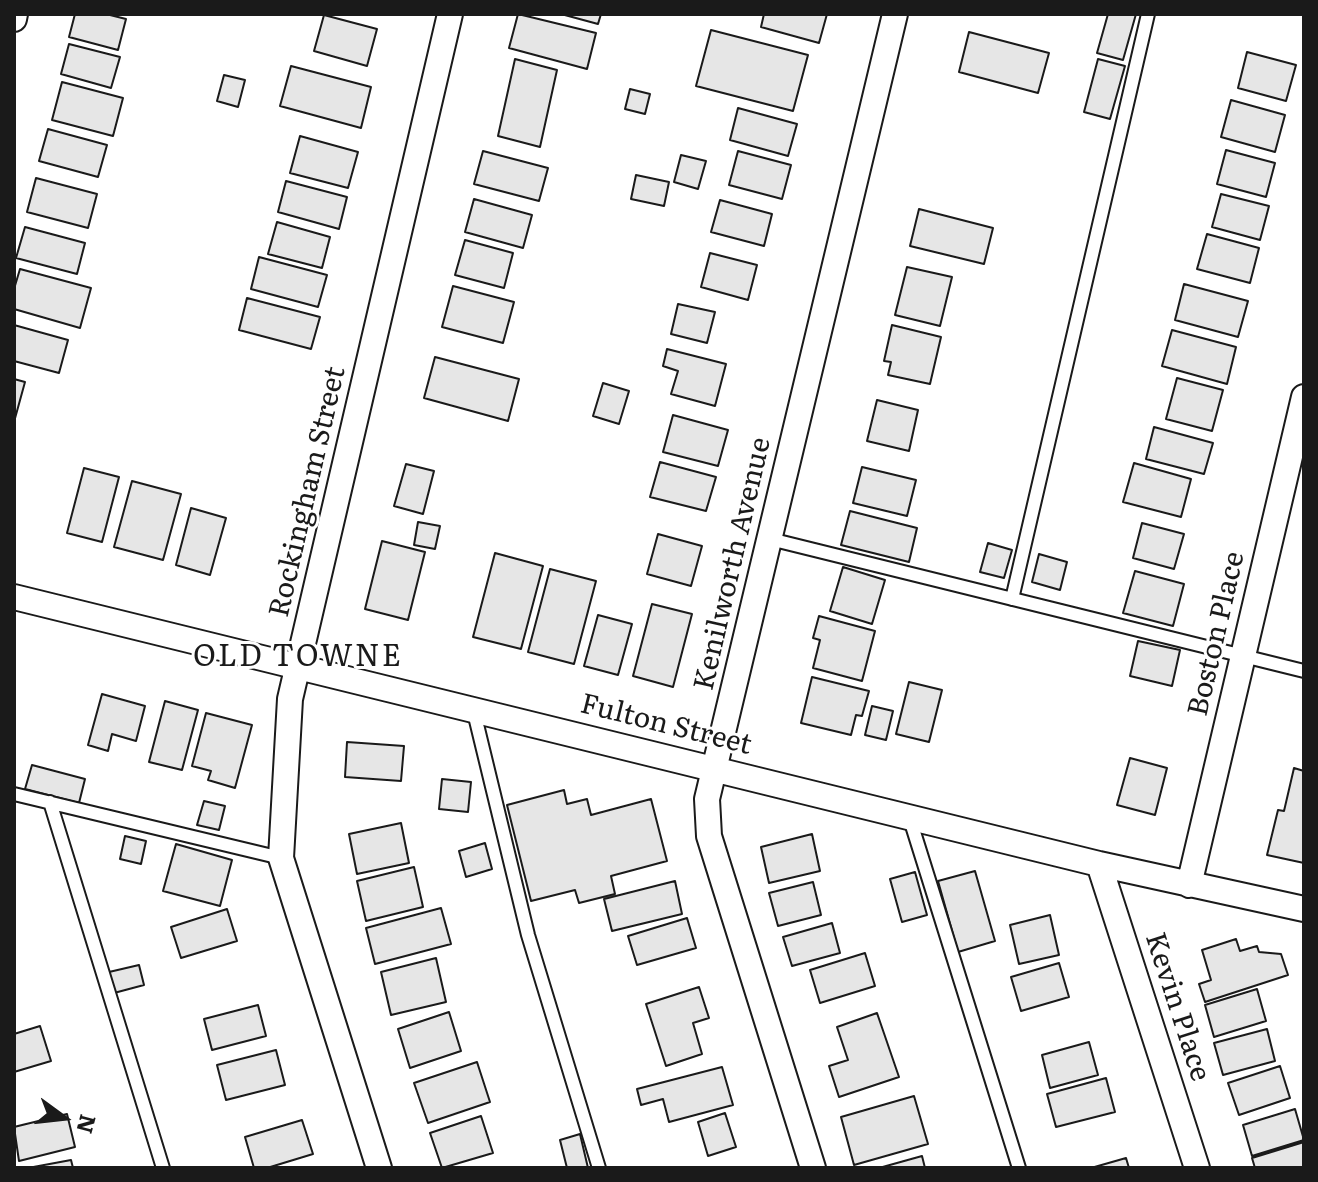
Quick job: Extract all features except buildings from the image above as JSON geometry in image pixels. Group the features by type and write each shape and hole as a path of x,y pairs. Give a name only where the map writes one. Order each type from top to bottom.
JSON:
{"street":[{"name":"Rockingham Street","path":"379,1168 281,858 290,699 450,14"},
{"name":"Kenilworth Avenue","path":"813,1168 709,836 707,799 895,14"},
{"name":"Boston Place","path":"1189,885 1304,397"},
{"name":"Fulton Street","path":"14,597 1099,864 1304,909"},
{"name":"Kevin Place","path":"1099,864 1197,1168"}],"lane":[{"path":"1012,599 1148,14"},
{"path":"770,539 1304,671"},
{"path":"473,708 528,935 599,1168"},
{"path":"14,794 281,858"},
{"path":"50,802 163,1168"},
{"path":"909,816 1019,1168"}],"district":[{"name":"OLD TOWNE","path":"298,657"}]}
